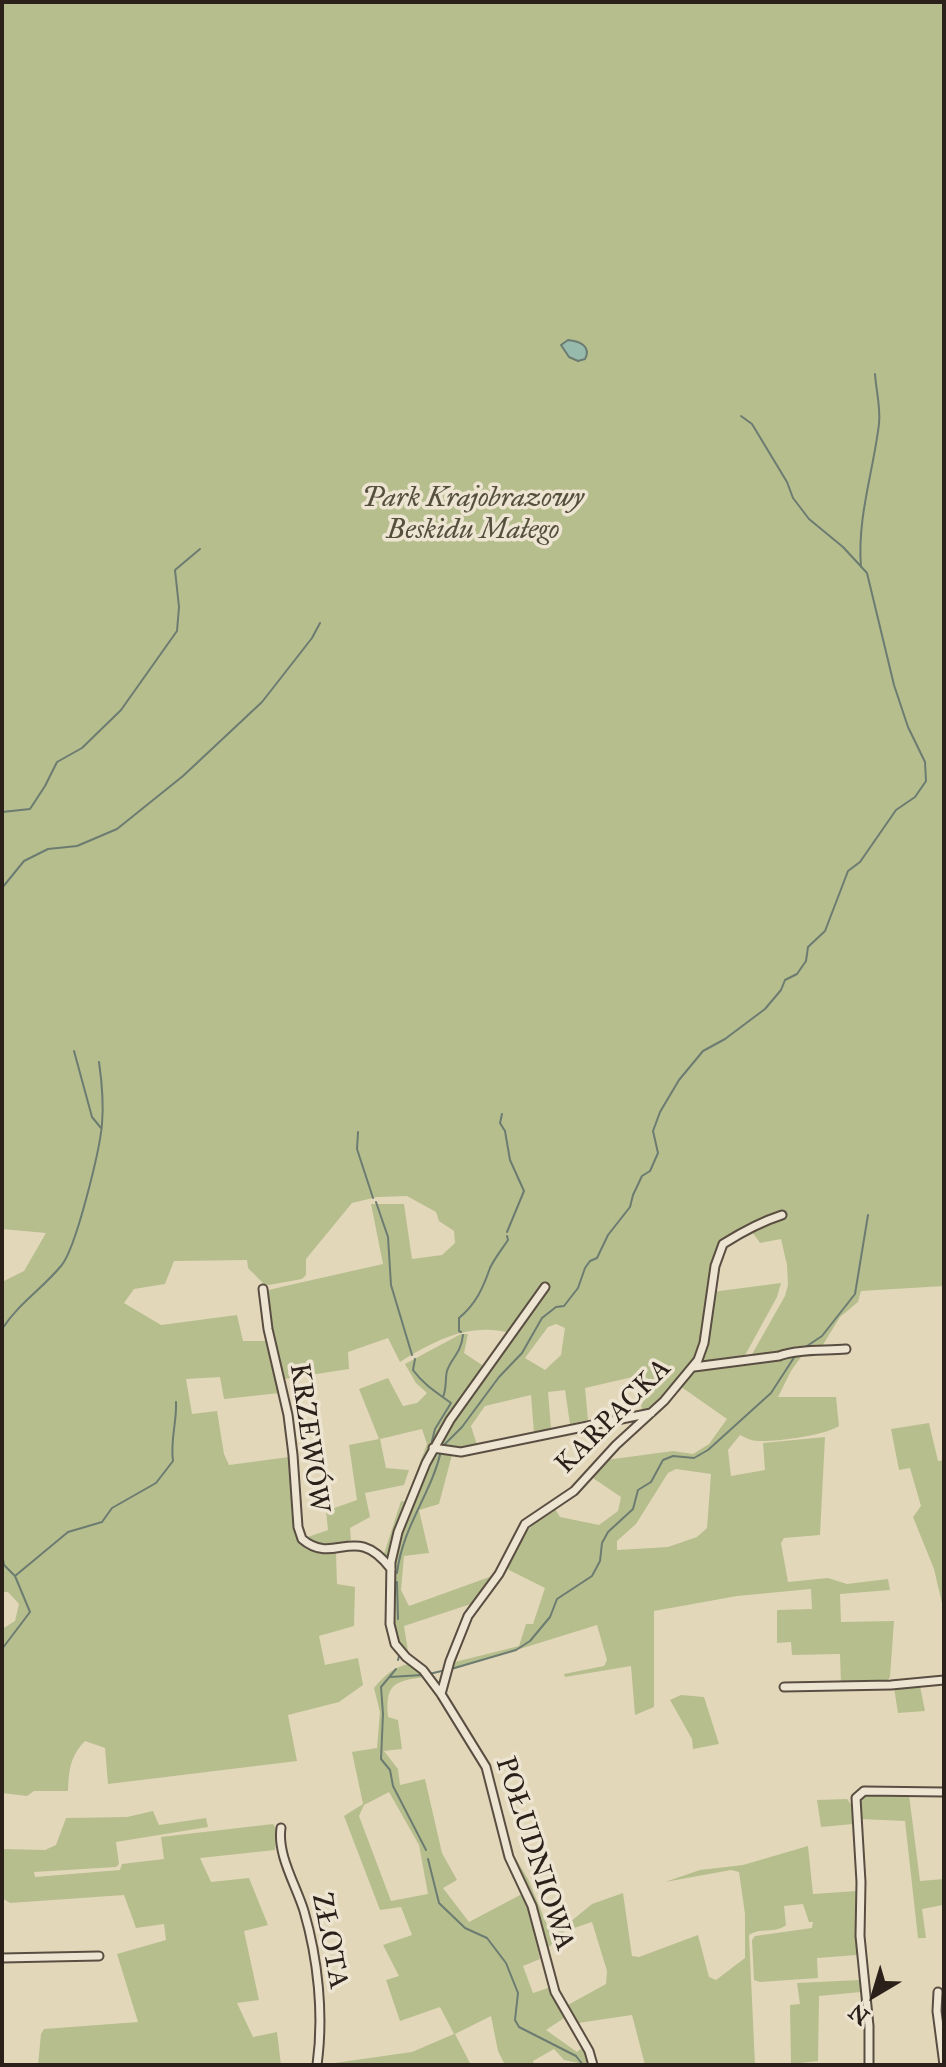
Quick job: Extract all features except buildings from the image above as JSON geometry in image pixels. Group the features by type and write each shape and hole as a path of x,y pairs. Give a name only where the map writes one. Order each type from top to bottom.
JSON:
{"street":[{"path":"782,1215 753,1225 723,1244 715,1266 704,1343 694,1367 779,1356 792,1351 846,1349"},
{"name":"POŁUDNIOWA","path":"545,1287 433,1448 398,1532 391,1569 390,1624 395,1644 423,1670 441,1694 486,1767 509,1857 532,1906 555,1992 589,2051 593,2065"},
{"name":"KRZEWÓW","path":"263,1289 268,1329 288,1415 298,1527 302,1539 319,1549 358,1544 371,1548 391,1569"},
{"name":"KARPACKA","path":"441,1694 468,1616 499,1574 525,1524 574,1491 616,1445 653,1413 694,1367"},
{"path":"433,1448 461,1452 653,1413"},
{"path":"784,1687 891,1685 944,1680"},
{"path":"869,2065 869,2026 860,1936 861,1882 856,1798 864,1791 944,1792"},
{"name":"ZŁOTA","path":"281,1828 281,1849 295,1883 315,1957 319,1997 317,2065"},
{"path":"2,1958 99,1956"},
{"path":"938,1992 937,2011 944,2065"}],"green space":[{"name":"Park Krajobrazowy Beskidu Małego","path":"2,2 944,2 944,1286 861,1291 858,1302 840,1317 821,1348 790,1349 751,1356 785,1296 788,1285 781,1239 760,1243 750,1229 724,1239 713,1258 704,1323 693,1364 652,1409 642,1411 637,1376 585,1388 588,1420 570,1424 565,1390 548,1392 551,1428 534,1433 531,1395 485,1406 471,1426 477,1445 461,1449 438,1446 510,1333 495,1330 466,1332 439,1341 400,1362 388,1338 348,1352 349,1369 284,1379 271,1334 269,1290 383,1264 371,1204 404,1204 412,1259 442,1255 455,1243 454,1231 439,1221 436,1212 407,1196 377,1197 352,1203 306,1259 306,1275 302,1279 265,1285 248,1268 247,1260 174,1261 165,1284 134,1289 124,1303 161,1325 237,1315 243,1341 267,1341 280,1393 224,1399 220,1377 186,1379 192,1414 217,1411 224,1454 229,1465 289,1457 296,1535 313,1549 336,1552 337,1584 355,1587 354,1626 319,1636 325,1665 358,1658 363,1685 339,1702 288,1715 297,1761 108,1784 105,1748 85,1741 71,1764 68,1791 34,1791 27,1796 2,1793 2,1629 15,1621 19,1604 8,1592 2,1592 2,1282 24,1271 46,1233 2,1229","holes":["556,1324 565,1328 561,1355 545,1370 525,1358 548,1327"]},
{"path":"781,1283 777,1297 743,1359 703,1362 712,1292"},
{"path":"461,1334 468,1334 464,1353 485,1367 414,1485 427,1444 422,1429 380,1439 386,1468 409,1470 404,1485 365,1493 370,1517 350,1528 351,1540 328,1546 305,1538 328,1530 326,1511 357,1500 349,1445 379,1439 359,1389 388,1378 403,1406 417,1403 427,1393 416,1383 405,1364"},
{"path":"792,1353 803,1354 778,1397 836,1397 839,1426 812,1435 776,1440 756,1441 740,1435 728,1450 731,1476 765,1470 763,1443 825,1437 820,1535 784,1538 781,1543 788,1582 828,1578 847,1584 888,1579 890,1590 840,1594 841,1622 894,1621 890,1677 886,1683 841,1684 840,1654 792,1655 791,1642 777,1643 777,1610 812,1609 811,1589 737,1596 654,1611 654,1707 635,1715 631,1666 565,1677 564,1674 604,1666 607,1660 597,1625 452,1670 455,1662 519,1646 526,1624 533,1624 545,1588 509,1570 507,1566 531,1526 554,1507 560,1517 599,1525 618,1511 621,1497 590,1476 606,1460 673,1451 693,1454 709,1444 727,1419 680,1386 696,1369 777,1360","holes":["676,1469 711,1474 707,1528 697,1537 668,1547 617,1550 617,1541 636,1524 668,1473"]},
{"path":"929,1423 938,1461 944,1460 944,1612 934,1569 913,1517 921,1506 910,1468 899,1470 891,1429"},
{"path":"435,1450 452,1455 439,1504 419,1510 429,1553 404,1556 401,1590 409,1606 495,1575 474,1603 404,1626 408,1651 398,1644 395,1631 392,1602 394,1558 404,1521"},
{"path":"401,1501 407,1502 389,1561 384,1554"},
{"path":"410,1664 425,1677 406,1680 390,1691 388,1717 398,1720 402,1749 384,1751 398,1769 400,1785 425,1779 442,1853 457,1880 443,1888 469,1922 522,1894 528,1906 540,1959 523,1966 533,1993 551,1987 564,2018 546,2030 577,2052 583,2047 588,2065 564,2060 554,2049 533,2061 534,2065 505,2065 498,2051 491,2016 455,2034 471,2065 320,2065 412,2052 454,2034 440,2007 400,2021 386,1980 399,1976 383,1945 412,1935 401,1907 380,1910 344,1816 363,1804 352,1752 377,1748 380,1712 374,1688 390,1672","holes":["389,1792 419,1845 428,1894 391,1901 359,1816 364,1805"]},
{"path":"920,1686 925,1711 898,1713 894,1688"},
{"path":"681,1695 704,1697 719,1744 693,1749 692,1739 670,1700"},
{"path":"865,1794 909,1795 920,1881 944,1879 943,1905 922,1909 926,1938 918,1938 905,1821 859,1819 859,1798"},
{"path":"847,1799 853,1807 853,1824 821,1827 817,1800"},
{"path":"153,1811 159,1825 206,1818 208,1827 116,1842 119,1864 116,1867 34,1872 35,1877 120,1870 122,1864 164,1859 161,1837 273,1824 277,1830 275,1850 200,1858 211,1882 249,1878 268,1925 244,1931 259,2000 237,2003 253,2037 277,2032 281,2065 38,2065 44,2029 138,2022 117,1954 166,1940 164,1924 136,1928 124,1895 10,1903 2,1898 2,1849 45,1850 56,1845 66,1818 127,1817"},
{"path":"808,1846 813,1894 857,1891 857,1955 817,1958 818,1978 760,1982 754,1980 752,1940 755,1936 812,1928 813,1922 809,1922 803,1904 784,1906 786,1925 749,1935 755,2065 645,2065 632,2015 578,2023 566,2006 606,1984 607,1971 592,1922 565,1931 545,1951 515,1866 516,1859 528,1879 552,1937 592,1904 623,1893 632,1956 639,1957 698,1935 709,1977 716,1980 745,1958 745,1914 739,1872 731,1870 665,1882 700,1870 743,1865"},
{"path":"860,1980 861,1992 819,1996 818,2061 791,2064 790,2005 800,2004 797,1983"}],"shaded area":[{"path":"568,340 586,348 585,359 578,361 569,357 561,345"}],"waterway":[{"path":"861,567 863,513 879,418 875,374"},
{"path":"444,1445 522,1353 542,1318 556,1307 564,1306 578,1288 585,1268 597,1258 608,1235 630,1207 642,1176 650,1171 658,1153 653,1131 679,1080 703,1051 725,1039 765,1009 785,980 797,974 806,961 808,947 825,931 848,871 860,862 896,810 915,797 926,781 925,762 908,727 894,685 867,573 843,547 809,519 793,498 787,482 752,424 741,416"},
{"path":"2,812 30,809 57,762 82,748 121,710 177,631 179,607 175,570 200,549"},
{"path":"2,888 24,861 48,849 77,846 117,829 183,776 262,702 312,638 320,623"},
{"path":"74,1051 92,1117 101,1128"},
{"path":"2,1329 61,1266 73,1240 100,1137 103,1100 99,1062"},
{"path":"502,1114 500,1123 505,1131 510,1160 524,1191 507,1232"},
{"path":"358,1132 357,1149 373,1198"},
{"path":"376,1202 388,1237 391,1285 412,1355"},
{"path":"804,1348 822,1336 855,1294 868,1215"},
{"path":"461,1332 459,1318 478,1295 508,1240 507,1236"},
{"path":"443,1397 447,1371 463,1335"},
{"path":"451,1669 516,1650 530,1641 550,1617 557,1599 592,1576 608,1532 633,1509 638,1490 651,1482 663,1460 673,1456 694,1458 708,1450 771,1393 795,1356"},
{"path":"415,1359 413,1370 417,1375 451,1403 435,1429 431,1445"},
{"path":"15,1576 68,1532 102,1522 112,1508 156,1483 173,1461 176,1402"},
{"path":"397,1573 405,1540 441,1451"},
{"path":"2,1554 4,1565 15,1576 30,1612 2,1649"},
{"path":"397,1582 398,1619"},
{"path":"398,1660 399,1656"},
{"path":"396,1669 381,1687 381,1759 390,1770 393,1786 426,1850"},
{"path":"429,1674 446,1670"},
{"path":"390,1677 422,1675"},
{"path":"428,1859 439,1903 465,1928 487,1938 506,1963 518,1993 515,2020 519,2027 576,2056 583,2065"}]}
